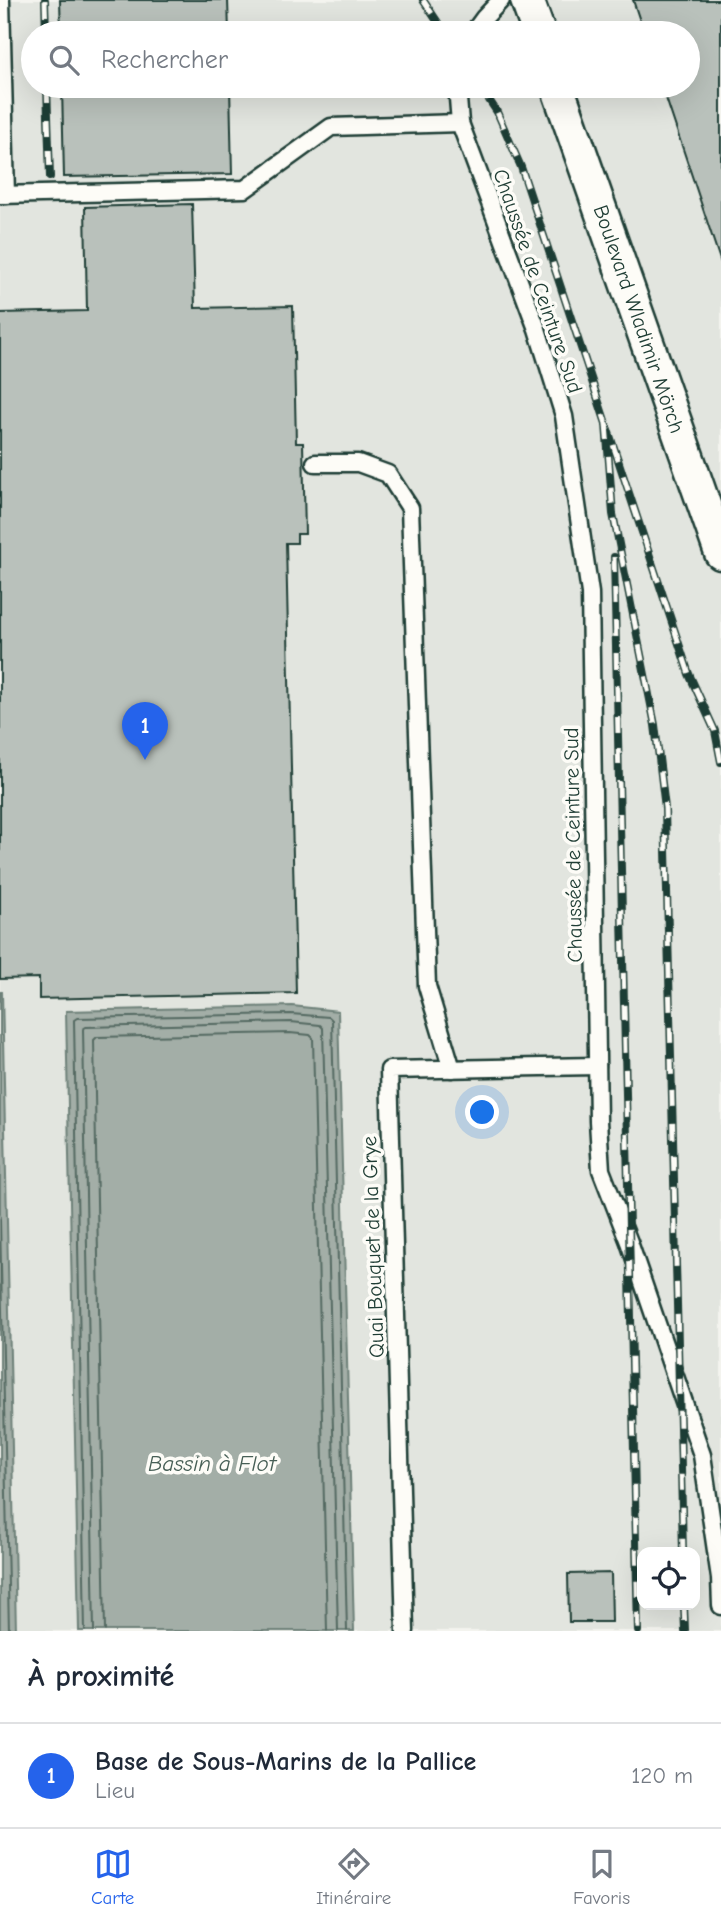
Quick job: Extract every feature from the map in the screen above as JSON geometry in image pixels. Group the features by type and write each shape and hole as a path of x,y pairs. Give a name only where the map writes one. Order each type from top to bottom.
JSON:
{"street":[{"path":"527,0 535,21"},
{"name":"Boulevard Wladimir Mörch","path":"561,98 721,553"}],"lane":[{"path":"1,0 3,195 245,189 331,127 460,123"},
{"path":"482,21 501,0"},
{"name":"Chaussée de Ceinture Sud","path":"458,98 460,123 537,329 564,416 588,580 591,633 601,1170 629,1242 702,1455 720,1578 721,1606"},
{"path":"315,463 358,463 388,474 410,508 427,986 452,1069"},
{"name":"Quai Bouquet de la Grye","path":"405,1631 389,1070 597,1066"}],"shaded area":[{"path":"0,0 721,0 721,1631 0,1631"}],"water":[{"path":"2,992 16,1631 0,1631"},
{"name":"Bassin à Flot","path":"292,1006 338,1011 354,1631 79,1631 66,1011"}],"building":[{"path":"60,0 228,0 229,21 61,21"},
{"path":"633,0 721,0 721,263 666,98 700,98 700,21 640,21"},
{"path":"62,98 230,98 232,174 64,177"},
{"path":"192,204 195,308 293,306 296,443 303,443 305,534 297,534 297,543 286,543 296,993 39,999 39,978 0,979 0,313 87,311 85,207"},
{"path":"611,1573 612,1622 569,1622 568,1574"}],"railway":[{"path":"45,0 46,21"},
{"path":"423,0 437,21"},
{"path":"47,98 50,177"},
{"path":"488,98 497,112 521,167 689,674 715,731 721,762"},
{"path":"606,424 613,514 655,725 665,808 683,1547"},
{"path":"614,557 638,1631"},
{"path":"684,1610 685,1631"}],"place":[{"name":"Base de Sous-Marins de la Pallice","path":"145,760"}]}
